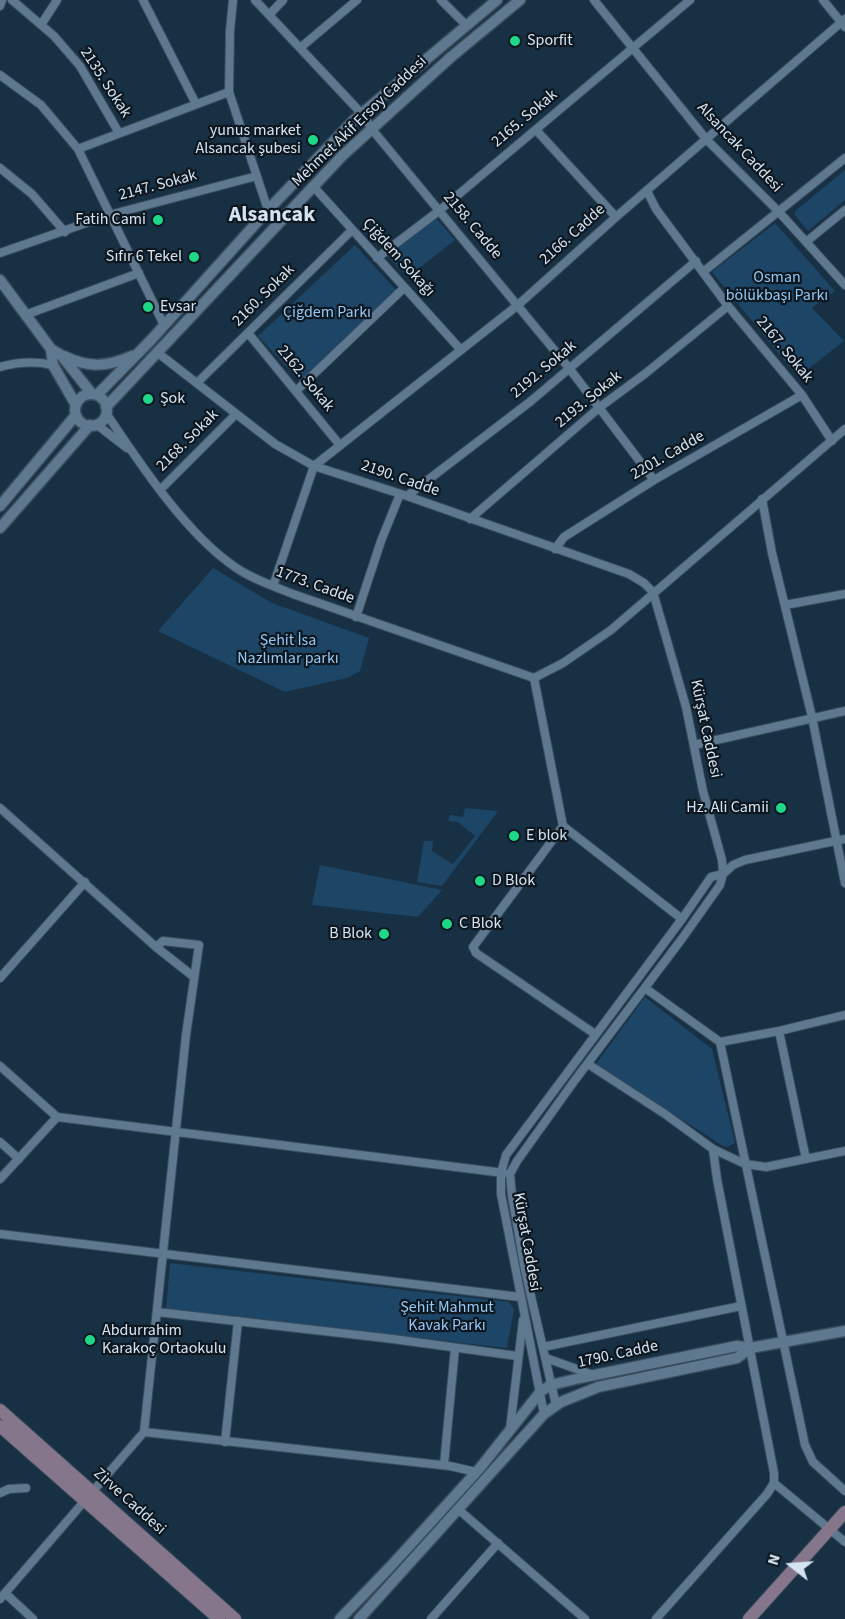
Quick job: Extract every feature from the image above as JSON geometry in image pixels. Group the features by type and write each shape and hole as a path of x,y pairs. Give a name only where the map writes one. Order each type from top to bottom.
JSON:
{"main road":[{"name":"Zirve Caddesi","path":"0,1410 219,1619"},
{"name":"Zirve Caddesi","path":"0,1425 235,1619"},
{"path":"749,1619 845,1512"}],"street":[{"path":"0,6 2,0"},
{"name":"2135. Sokak","path":"12,0 54,36 80,66 119,133"},
{"path":"41,25 57,0"},
{"path":"143,0 196,104"},
{"path":"232,0 229,92 268,210"},
{"name":"2158. Cadde","path":"255,0 362,114 370,128 569,368 654,480"},
{"path":"269,15 283,0"},
{"path":"300,48 357,0"},
{"path":"441,0 466,25"},
{"name":"Mehmet Akif Ersoy Caddesi","path":"95,394 138,354 268,210 362,114 497,0"},
{"name":"Mehmet Akif Ersoy Caddesi","path":"106,410 252,250 370,128 520,0"},
{"name":"Alsancak Caddesi","path":"594,0 706,139 779,212 845,285"},
{"name":"2165. Sokak","path":"377,258 440,210 690,0"},
{"path":"823,0 844,23"},
{"name":"2166. Cadde","path":"314,466 518,305 706,139 844,23"},
{"path":"0,75 41,105 78,149 164,325"},
{"path":"78,149 229,92"},
{"path":"536,130 616,217"},
{"path":"704,272 845,158"},
{"path":"0,168 32,194 65,232"},
{"name":"2147. Sokak","path":"0,254 109,215 257,176"},
{"name":"Çiğdem Sokağı","path":"313,186 460,350"},
{"name":"2167. Sokak","path":"647,191 656,208 728,306 802,395 832,441"},
{"path":"806,242 845,210"},
{"name":"2160. Sokak","path":"197,383 352,230"},
{"name":"2192. Sokak","path":"404,495 531,401 696,261"},
{"path":"25,315 139,273"},
{"path":"0,280 51,349 61,355 89,365 105,366 138,354"},
{"path":"296,391 404,288"},
{"name":"2193. Sokak","path":"470,519 600,407 646,373 728,306"},
{"name":"2162. Sokak","path":"248,333 339,444"},
{"path":"51,349 54,365 82,423 93,425 132,452"},
{"name":"2190. Cadde","path":"158,353 275,444 314,466 404,495 628,574 644,583 653,592"},
{"path":"0,528 93,425 104,418 105,402 95,394 61,355"},
{"path":"0,368 11,364 39,362 54,365"},
{"path":"0,506 76,410 82,397 95,394"},
{"name":"2201. Cadde","path":"555,549 564,537 654,480 802,395"},
{"path":"106,410 132,452"},
{"name":"2168. Sokak","path":"160,490 236,414"},
{"path":"682,919 562,826 534,678 562,663 611,630 845,429"},
{"name":"1773. Cadde","path":"132,452 160,490 202,539 234,566 256,580 534,678"},
{"path":"273,586 314,466"},
{"path":"356,617 381,541 404,495"},
{"path":"762,499 772,553 840,839 845,883"},
{"name":"Kürşat Caddesi","path":"506,1174 720,885 723,874 722,860 703,790 676,668 653,592"},
{"path":"785,605 845,594"},
{"path":"693,745 845,711"},
{"path":"0,808 156,947 194,977"},
{"path":"562,826 473,947 476,953 595,1034"},
{"path":"723,874 733,865 745,860 840,839"},
{"name":"Kürşat Caddesi","path":"556,1405 546,1388 520,1297 501,1194 506,1174 506,1155 711,877 723,874"},
{"path":"0,978 84,882"},
{"path":"33,1619 2,1596 144,1432 162,1254 199,945 166,941 159,943 156,947"},
{"path":"645,988 720,1042 807,1452 813,1462 845,1491"},
{"path":"720,1042 845,1015"},
{"path":"779,1031 806,1159"},
{"path":"588,1064 665,1114 713,1149 745,1164 766,1167 845,1150"},
{"path":"0,1065 57,1118 506,1174"},
{"path":"0,1179 57,1118"},
{"path":"0,1142 19,1159"},
{"path":"656,1619 767,1494 774,1483 713,1149"},
{"name":"Kürşat Caddesi","path":"506,1174 525,1270 546,1358 544,1414"},
{"path":"0,1234 520,1297"},
{"path":"543,1347 741,1306"},
{"path":"157,1312 517,1356"},
{"path":"510,1429 524,1313"},
{"path":"225,1442 238,1321"},
{"name":"1790. Cadde","path":"546,1388 594,1375 736,1346 750,1348 845,1331"},
{"path":"444,1465 455,1348"},
{"name":"1790. Cadde","path":"544,1414 556,1405 598,1386 737,1358 750,1348"},
{"path":"546,1358 594,1375"},
{"path":"340,1619 476,1472 546,1388"},
{"path":"359,1619 544,1414"},
{"path":"144,1432 444,1465 476,1472"},
{"path":"774,1483 845,1542"},
{"path":"0,1493 9,1489 26,1488"},
{"path":"459,1510 585,1619"},
{"path":"431,1619 498,1543"}],"green space":[{"path":"845,170 845,200 808,231 795,215 795,211"},
{"path":"436,218 455,240 408,277 387,256"},
{"name":"Osman bölükbaşı Parkı","path":"775,223 835,291 812,308 844,341 798,377 712,272"},
{"name":"Çiğdem Parkı","path":"355,245 396,290 300,381 258,336"},
{"name":"Şehit İsa Nazlımlar parkı","path":"213,568 272,603 369,638 360,671 347,678 285,692 158,631"},
{"path":"465,808 498,811 442,886 417,882 424,841 433,841 432,851 453,864 475,836 458,822 448,821 450,815 463,817"},
{"path":"320,865 442,890 418,917 312,905"},
{"path":"645,997 712,1049 735,1143 727,1147 723,1146 596,1064"},
{"name":"Şehit Mahmut Kavak Parkı","path":"170,1263 509,1302 514,1309 507,1348 166,1309"}],"place":[{"name":"Sporfit","path":"515,41"},
{"name":"yunus market Alsancak şubesi","path":"313,140"},
{"name":"Fatih Cami","path":"158,220"},
{"name":"Sıfır 6 Tekel","path":"194,257"},
{"name":"Evsar","path":"148,307"},
{"name":"Şok","path":"148,399"},
{"name":"Hz. Ali Camii","path":"781,808"},
{"name":"E blok","path":"514,836"},
{"name":"D Blok","path":"480,881"},
{"name":"C Blok","path":"447,924"},
{"name":"B Blok","path":"384,934"},
{"name":"Abdurrahim Karakoç Ortaokulu","path":"90,1340"}],"district":[{"name":"Alsancak","path":"272,216"}]}
